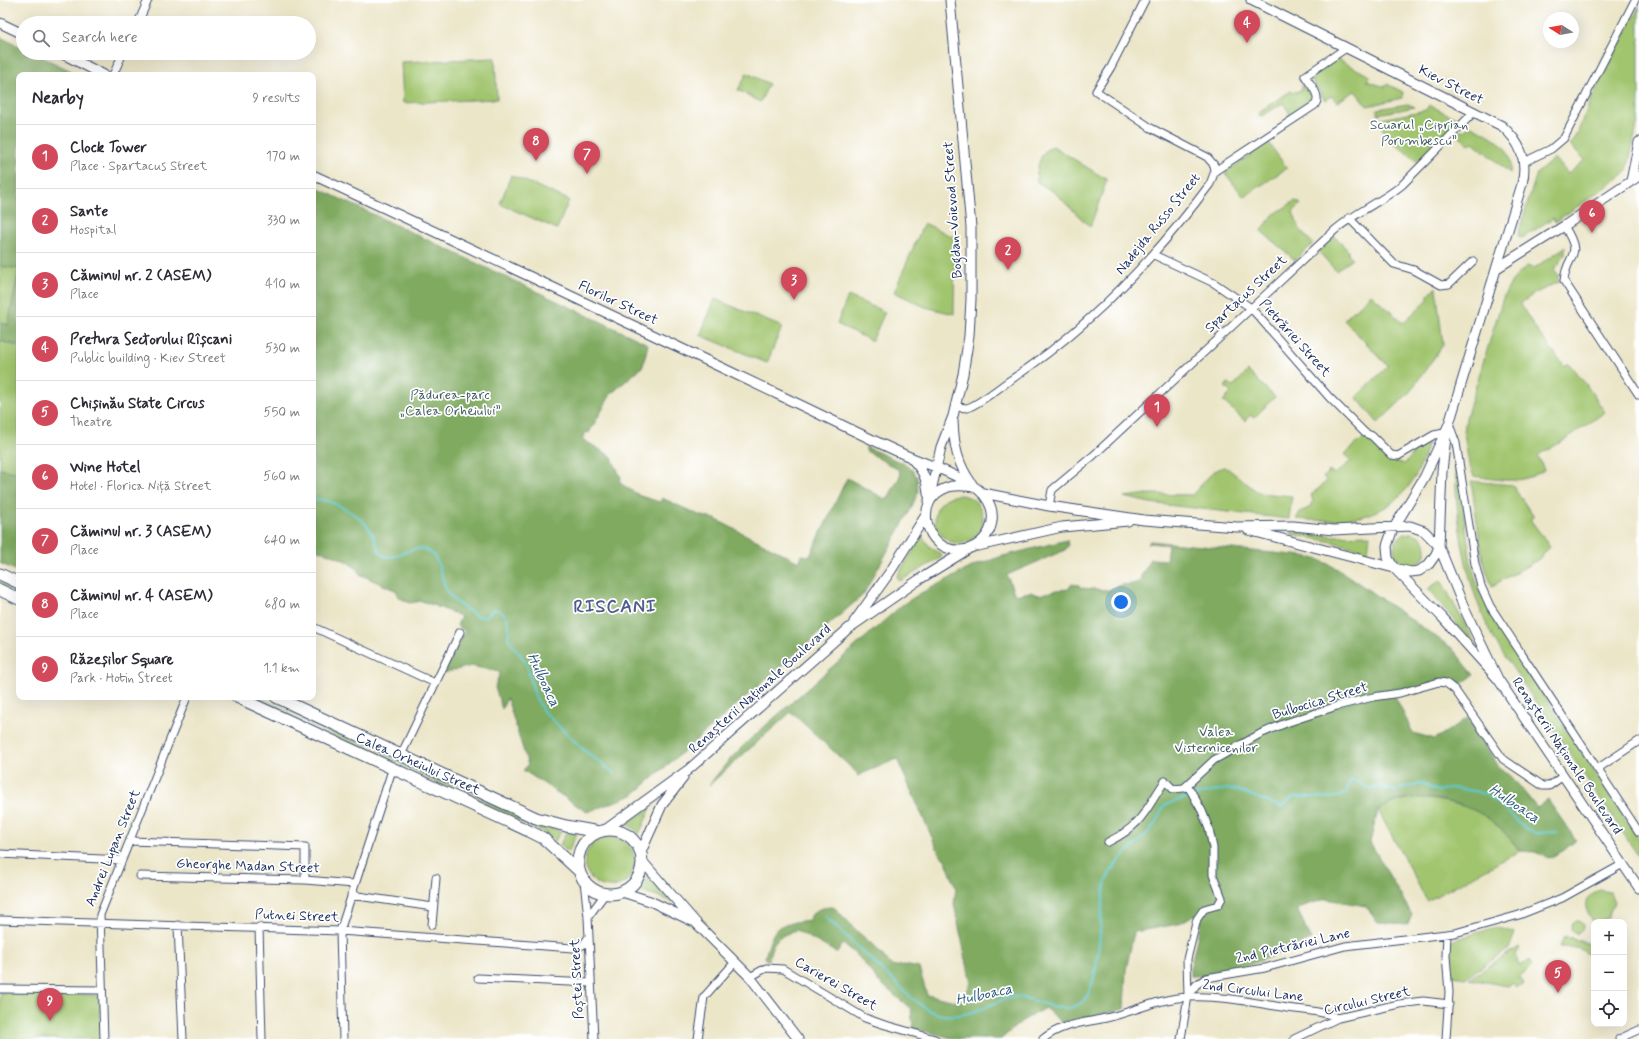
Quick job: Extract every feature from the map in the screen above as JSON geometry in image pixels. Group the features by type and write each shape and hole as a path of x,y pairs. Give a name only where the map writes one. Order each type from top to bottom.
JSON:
{"highway":[{"path":"0,574 16,582"},
{"path":"0,590 16,598"},
{"name":"Calea Orheiului Street","path":"243,700 392,770 536,834 563,854 578,870"},
{"name":"Calea Orheiului Street","path":"282,700 536,818 566,826 602,831"},
{"path":"614,830 631,837 642,857 641,871 637,880 631,887 622,892 605,894 597,892 584,881 578,870 578,858 582,847 589,838 602,831 614,830"}],"main road":[{"name":"Bogdan-Voievod Street","path":"929,503 941,447 953,416 969,336 972,249 950,0"},
{"name":"Kiev Street","path":"1252,0 1502,126 1512,135 1518,144 1524,162 1522,184 1449,424"},
{"path":"0,23 16,31"},
{"path":"74,60 98,72"},
{"path":"1497,268 1564,226 1635,178 1639,142"},
{"name":"Florilor Street","path":"316,176 683,348 910,457 937,467 974,487"},
{"name":"Bogdan-Voievod Street","path":"953,416 956,451 965,475 974,487"},
{"path":"1449,424 1442,471 1439,546 1430,564 1419,572 1411,572 1394,568 1388,558 1387,546 1389,536 1425,476 1449,424"},
{"name":"Florilor Street","path":"910,457 927,458 934,455 941,447"},
{"name":"Florilor Street","path":"910,457 926,477 929,503"},
{"path":"949,486 974,487 983,493 990,503 993,514 992,526 986,537 972,548 947,549 938,543 931,535 927,525 926,515 929,503 935,495 949,486"},
{"name":"Renașterii Naționale Boulevard","path":"983,493 1049,506 1144,520 1237,527 1293,526 1334,530 1395,526"},
{"name":"Renașterii Naționale Boulevard","path":"849,628 890,572 926,515"},
{"name":"Renașterii Naționale Boulevard","path":"602,831 688,770 849,628 920,579 972,548 1062,527 1144,520"},
{"path":"1395,526 1420,528 1439,546"},
{"name":"Renașterii Naționale Boulevard","path":"1237,527 1394,568 1442,617 1498,679 1639,888"},
{"name":"Renașterii Naționale Boulevard","path":"1439,546 1465,610 1498,679"},
{"name":"Renașterii Naționale Boulevard","path":"642,857 662,805 688,770"},
{"path":"642,857 698,925 750,977 798,1039"},
{"path":"622,892 664,907 698,925"}],"street":[{"path":"141,16 148,0"},
{"path":"1145,0 1111,67 1096,92 1151,128 1207,157 1211,161 1215,171"},
{"path":"1524,162 1551,149 1564,138 1635,0"},
{"name":"Nadejda Russo Street","path":"955,406 968,408 1051,352 1108,302 1154,255 1210,184 1215,171 1315,105 1318,100 1318,96 1305,76 1346,48"},
{"path":"114,72 120,60"},
{"name":"Spartacus Street","path":"1049,506 1052,490 1094,454 1349,218 1390,195 1402,185 1474,112"},
{"path":"1349,218 1394,264 1419,273 1441,285 1449,284 1473,261"},
{"path":"1564,226 1571,237 1574,252 1564,275 1564,281 1639,395"},
{"name":"Pietrăriei Street","path":"1154,255 1214,283 1251,308 1329,397 1363,432 1372,436 1387,453 1396,457 1434,435 1444,433"},
{"path":"1449,424 1456,443 1472,546 1478,575 1485,597 1512,642 1639,832"},
{"path":"316,628 434,684"},
{"path":"401,755 460,632"},
{"name":"Bulbocica Street","path":"1188,786 1199,773 1214,760 1260,734 1286,723 1337,706 1373,697 1400,693 1439,682 1446,683 1455,690 1503,759 1543,786 1549,786 1564,776"},
{"name":"Andrei Lupan Street","path":"104,1039 99,923 103,907 186,700"},
{"path":"1597,769 1639,741"},
{"path":"344,1039 340,930 392,770"},
{"path":"1108,842 1123,835 1137,825 1165,781 1173,789 1188,786 1202,811 1209,829 1213,848 1213,875 1222,898 1218,905 1204,909 1197,919 1187,959 1188,996 1181,1039"},
{"path":"130,841 305,847 305,880"},
{"path":"0,854 122,860"},
{"name":"2nd Pietrăriei Lane","path":"1188,996 1196,985 1206,978 1265,968 1344,946 1447,934 1540,908 1581,888 1623,864"},
{"name":"Gheorghe Madan Street","path":"140,876 305,880 354,884"},
{"path":"432,925 436,878"},
{"name":"Poștei Street","path":"584,881 588,917 594,1039"},
{"path":"588,917 605,894"},
{"path":"351,895 434,907"},
{"name":"Putnei Street","path":"0,920 340,930 573,948 583,945 588,938"},
{"path":"178,926 183,1039"},
{"path":"258,927 262,1039"},
{"path":"1446,1039 1449,1004 1447,934"},
{"path":"698,1039 704,997 735,962"},
{"name":"Carierei Street","path":"750,977 766,968 783,969 865,1018 935,1039"},
{"path":"478,978 591,982"},
{"path":"0,989 102,990"},
{"path":"1043,1039 1050,1033 1063,1027 1121,1015 1156,1003 1188,996"},
{"name":"2nd Circului Lane","path":"1188,996 1241,1000 1331,1015 1338,1018"},
{"name":"Circului Street","path":"1294,1039 1338,1018 1399,1004 1423,1001 1449,1004"},
{"path":"1620,1039 1639,1030"}],"green space":[{"path":"1639,7 1639,116 1627,172 1555,222 1553,218 1524,237 1520,238 1518,234 1537,173 1555,158 1568,174 1585,160 1570,145 1578,132 1590,101"},
{"path":"0,37 16,45 16,60 48,60 74,72 16,72 16,269 0,266"},
{"path":"495,58 497,99 403,103 401,62"},
{"name":"Scuarul „Ciprian Porumbescu”","path":"1337,59 1370,76 1367,81 1385,87 1387,84 1403,92 1402,98 1367,106 1355,91 1337,102 1332,96 1326,100 1324,99 1310,77"},
{"path":"747,73 769,84 760,102 738,90"},
{"path":"1302,85 1309,87 1317,99 1287,120 1287,116 1290,114 1283,103 1262,116 1259,115 1260,111 1291,91 1296,92 1302,89"},
{"name":"Scuarul „Ciprian Porumbescu”","path":"1408,104 1415,107 1378,114 1377,109"},
{"name":"Scuarul „Ciprian Porumbescu”","path":"1429,105 1462,121 1419,163 1393,142 1391,137 1389,139 1377,120 1426,110"},
{"name":"Scuarul „Ciprian Porumbescu”","path":"1469,125 1493,137 1505,148 1511,163 1510,173 1473,142 1470,145 1457,135 1461,130 1465,131"},
{"path":"1268,142 1287,168 1244,197 1225,173"},
{"path":"1053,146 1107,180 1090,227 1054,192 1037,182 1037,171 1042,156 1045,151"},
{"path":"511,175 569,200 557,229 500,204"},
{"name":"Pădurea-parc „Calea Orheiului”","path":"316,187 648,344 643,366 611,394 589,433 586,432 582,439 611,456 621,478 620,483 640,496 660,502 662,498 699,515 715,519 799,562 802,555 810,556 847,478 887,500 900,476 899,470 866,451 866,447 909,466 917,477 918,492 911,509 863,595 633,795 587,812 523,770 528,765 507,698 502,709 495,687 500,672 471,666 444,673 465,631 457,626 461,616 422,601 410,603 398,597 397,591 359,574 357,569 352,565 316,549"},
{"path":"1295,201 1301,204 1293,212 1300,229 1313,244 1295,260 1261,231 1273,215"},
{"path":"924,223 955,238 954,314 925,307 894,292"},
{"path":"1335,236 1349,252 1348,253 1352,258 1336,271 1318,251"},
{"path":"1565,247 1565,255 1554,269 1559,276 1557,277 1560,281 1534,294 1521,303 1537,331 1565,366 1568,363 1585,383 1605,412 1565,440 1538,455 1544,470 1535,475 1519,480 1502,480 1474,476 1469,465 1464,432 1466,418 1503,298 1512,281 1526,266 1534,268"},
{"path":"0,266 16,269 16,284 8,325 0,323"},
{"path":"16,286 16,345 0,341 0,323 8,325"},
{"path":"1436,287 1443,345 1409,393 1378,423 1356,397 1388,366 1344,320 1371,294 1403,323 1429,298 1427,296"},
{"path":"848,296 885,312 872,341 837,324"},
{"path":"715,299 782,327 767,363 700,335"},
{"path":"0,341 16,345 16,472 0,469"},
{"path":"1248,371 1275,397 1254,418 1250,415 1245,421 1223,401 1231,393 1225,387 1228,383 1233,386"},
{"path":"1367,435 1391,460 1404,464 1411,457 1415,449 1428,443 1421,465 1415,477 1404,492 1391,503 1378,511 1363,516 1330,520 1296,519 1300,512 1311,507 1313,501 1311,495 1327,481 1323,477 1329,471 1335,474 1351,461 1345,454"},
{"path":"1455,463 1457,467 1471,563 1479,591 1490,613 1639,840 1639,857 1494,640 1484,619 1469,576 1464,554 1457,509"},
{"path":"1223,467 1227,468 1259,493 1292,496 1289,519 1150,503 1124,497 1150,494 1192,495 1213,472"},
{"path":"0,469 16,472 16,571 0,563"},
{"path":"1471,481 1512,485 1534,517 1530,519 1550,547 1539,559 1492,586 1483,561"},
{"path":"954,495 964,495 973,499 979,505 982,510 982,528 973,539 964,543 954,543 945,539 939,533 935,524 935,514 939,505 945,499"},
{"path":"1292,532 1335,536 1370,535 1368,552 1333,542 1291,534"},
{"path":"1407,533 1413,533 1423,540 1426,549 1425,555 1419,562 1413,565 1407,565 1397,558 1394,552 1394,546 1401,536"},
{"path":"922,536 930,547 941,554 942,557 902,580 898,580 897,576"},
{"name":"Valea Visternicenilor","path":"1067,540 1068,546 1065,550 1007,575 1015,595 1030,592 1039,595 1057,590 1069,589 1071,584 1079,585 1081,588 1109,590 1121,585 1141,581 1140,578 1151,559 1166,560 1168,545 1148,543 1150,541 1304,556 1320,560 1338,569 1452,648 1474,675 1455,688 1451,683 1393,692 1413,733 1435,739 1468,718 1499,767 1512,777 1537,808 1548,800 1576,840 1563,851 1549,858 1535,852 1520,851 1504,832 1493,822 1473,810 1460,805 1447,801 1420,798 1394,802 1378,811 1370,842 1412,915 1408,924 1377,922 1366,906 1326,899 1297,908 1311,940 1237,969 1207,975 1191,976 1190,969 1202,917 1194,915 1178,924 1134,932 1126,970 1124,1009 1062,1023 1045,1008 1022,1021 1001,1039 956,1039 913,1028 911,1009 878,981 859,957 843,944 837,953 796,930 777,939 772,947 769,960 767,961 765,957 768,946 771,938 778,928 790,923 809,920 813,913 819,909 834,907 893,967 904,965 919,968 927,995 961,1002 971,983 954,904 956,888 946,861 939,853 897,759 857,776 858,774 791,712 709,785 729,760 746,743 902,605 921,593 976,565 1003,556"},
{"path":"1441,580 1476,645 1475,646 1428,589"},
{"path":"0,581 16,588 16,593 0,585"},
{"path":"257,700 266,700 535,824 561,831 555,841 545,833"},
{"path":"1415,797 1456,804 1484,815 1493,821 1507,835 1520,851 1427,901 1378,810 1397,801"},
{"path":"651,808 639,834 633,828 625,824"},
{"path":"566,832 577,833 568,852 560,845"},
{"path":"610,837 620,839 628,844 633,852 635,862 633,872 628,880 620,885 610,887 600,885 592,880 587,872 585,862 587,852 592,844 600,839"},
{"path":"648,875 672,902 655,895 638,891 644,885"},
{"path":"1600,890 1610,892 1614,902 1608,917 1603,919 1592,919 1586,908 1586,904 1590,897"},
{"path":"1577,921 1581,923 1583,927 1581,931 1577,933 1573,931 1571,927 1573,923"},
{"path":"1496,927 1515,933 1509,949 1465,978 1453,976 1450,969 1449,959 1451,941"},
{"path":"1564,936 1565,939 1567,936 1569,939 1571,937 1573,940 1575,938 1576,941 1580,939 1580,942 1583,941 1583,944 1586,943 1587,946 1590,945 1591,952 1589,955 1577,947 1560,947"},
{"path":"1518,947 1519,951 1515,953 1519,966 1530,960 1532,965 1520,978 1523,984 1516,987 1513,983 1508,986 1469,979"},
{"path":"0,992 96,995 100,1003 101,1039 0,1039"}],"waterway":[{"name":"Hulboaca","path":"316,499 338,505 354,514 367,526 383,555 388,557 394,556 418,549 424,549 430,552 434,556 439,566 448,593 457,603 473,614 479,617 486,617 492,610 496,609 506,615 509,625 508,639 526,662 535,696 543,711 584,750 614,773"},
{"name":"Hulboaca","path":"1196,795 1227,789 1237,790 1281,807 1293,797 1328,798 1341,796 1346,792 1350,781 1354,780 1370,789 1379,786 1394,791 1420,783 1438,791 1453,788 1485,794 1494,800 1525,828 1535,833 1557,832"},
{"name":"Hulboaca","path":"825,916 912,998 926,1009 935,1013 953,1016 961,1015 988,1007 1004,999 1013,997 1033,1000 1052,1007 1072,1007 1081,1003 1088,994 1093,982 1099,948 1103,898 1108,877 1118,861 1152,828 1165,805 1188,797"}],"place":[{"name":"Pretura Sectorului Rîșcani","path":"1247,43"},
{"name":"Căminul nr. 4 (ASEM)","path":"536,161"},
{"name":"Căminul nr. 3 (ASEM)","path":"587,174"},
{"name":"Wine Hotel","path":"1592,233"},
{"name":"Sante","path":"1008,270"},
{"name":"Căminul nr. 2 (ASEM)","path":"794,300"},
{"name":"Clock Tower","path":"1157,427"},
{"name":"Chișinău State Circus","path":"1558,993"},
{"name":"Răzeșilor Square","path":"50,1021"}],"district":[{"name":"RISCANI","path":"615,607"}]}
